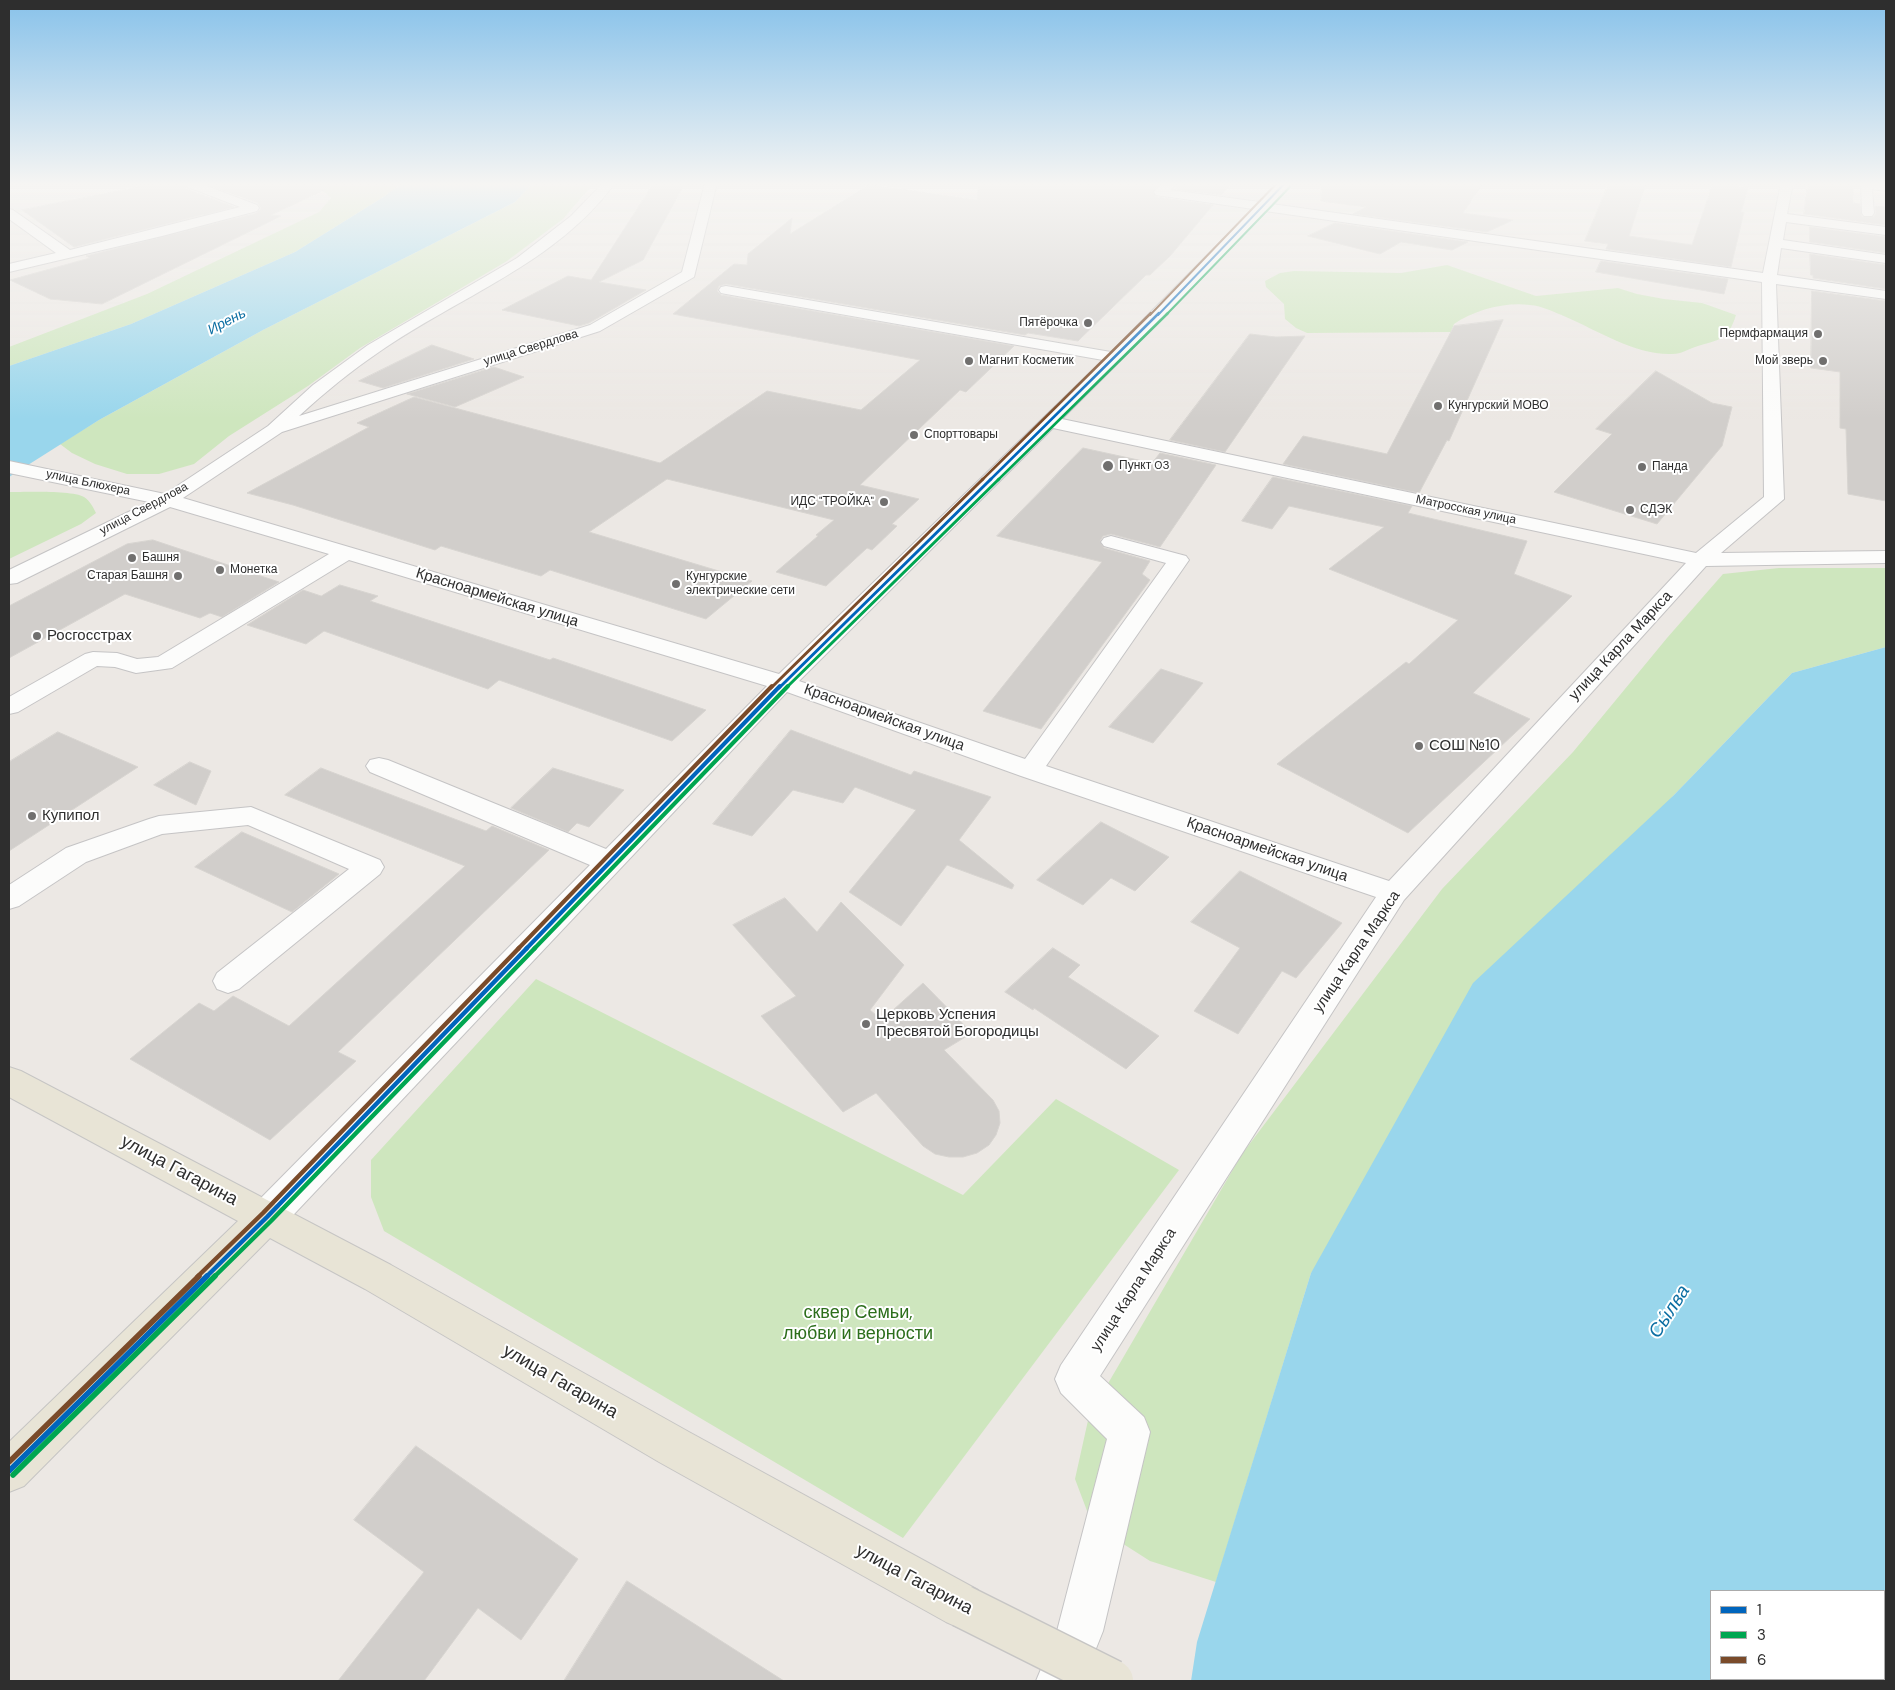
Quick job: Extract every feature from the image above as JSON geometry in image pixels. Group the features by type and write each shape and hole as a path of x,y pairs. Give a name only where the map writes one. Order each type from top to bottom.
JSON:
{"main road":[{"name":"улица Гагарина","path":"9,1082 378,1277 674,1447 962,1606 1112,1681"},
{"path":"9,1471 267,1217"}],"street":[{"path":"9,268 34,262"},
{"name":"улица Свердлова","path":"9,578 168,500 274,430 319,389 374,348 521,262"},
{"name":"улица Свердлова","path":"274,430 595,328 689,274 692,262"},
{"path":"267,1217 783,683 1050,422 1208,262"},
{"path":"1655,262 1886,295"},
{"name":"улица Карла Маркса","path":"1060,1681 1080,1631 1128,1432 1076,1379 1394,893 1700,560 1774,499 1768,278 1771,262"},
{"path":"726,290 1115,357"},
{"name":"Матросская улица","path":"1050,422 1700,560 1886,557"},
{"name":"улица Блюхера","path":"9,467 168,500"},
{"name":"Красноармейская улица","path":"168,500 783,683 1030,770 1394,893"},
{"path":"1030,770 1179,560 1111,542"},
{"path":"9,707 93,659 117,660 136,666 164,663 346,553"},
{"path":"379,766 610,862"},
{"path":"9,900 76,855 159,825 251,816 370,867 228,981"}],"green space":[{"path":"214,262 273,262 131,324 9,366 9,347 147,294"},
{"path":"397,262 506,262 360,348 308,386 229,436 194,464 159,474 127,474 95,464 72,453 60,444 99,420 263,330"},
{"path":"1447,265 1536,296 1618,288 1664,299 1702,303 1736,315 1730,329 1723,337 1674,354 1656,353 1629,346 1548,310 1520,304 1480,311 1454,324 1451,332 1307,333 1296,328 1285,319 1284,304 1266,287 1265,281 1280,273 1294,271 1401,273"},
{"path":"9,492 48,492 78,495 88,500 96,513 81,524 9,559"},
{"path":"1779,568 1886,568 1886,647 1792,673 1673,796 1311,1273 1216,1582 1150,1561 1092,1524 1075,1479 1089,1416 1242,1154 1442,889 1573,752 1667,638 1723,574"},
{"name":"сквер Семьи, любви и верности","path":"536,979 963,1195 1056,1099 1179,1170 903,1538 384,1231 371,1197 371,1160"}],"water":[{"name":"Ирень","path":"273,262 397,262 263,330 99,420 9,477 9,366 131,324"},
{"name":"Сы́лва","path":"1886,647 1886,1681 1191,1681 1197,1642 1311,1273 1473,983 1673,796 1792,673"}],"building":[{"path":"76,262 188,262 102,304 50,299 10,280"},
{"path":"603,262 639,262 599,282 646,290 589,323 579,326 502,310 568,276 591,280"},
{"path":"747,262 1164,262 1150,275 1146,275 1078,341 1028,333 1025,335 726,284 719,286 717,291 721,295 1014,346 966,392 960,390 860,485 919,499 892,524 897,526 872,550 867,548 826,586 776,572 834,520 667,479 589,532 752,581 706,619 550,570 541,576 441,546 435,550 293,505 247,493 369,427 357,423 414,397 660,463 767,391 861,410 920,360 673,314 734,264 747,265"},
{"path":"1601,262 1607,262 1728,279 1724,294 1596,272"},
{"path":"1695,262 1732,262 1731,267"},
{"path":"1810,262 1864,262 1886,265 1886,289 1813,278 1813,275 1811,275"},
{"path":"1812,291 1886,301 1886,501 1848,494 1846,429 1840,428 1840,372 1811,368"},
{"path":"1503,320 1449,441 1447,440 1419,493 1283,464 1303,436 1387,454 1454,326"},
{"path":"1250,334 1276,337 1305,336 1225,452 1170,440"},
{"path":"432,345 474,359 383,388 359,381"},
{"path":"494,367 524,377 455,407 407,394"},
{"path":"1656,371 1712,403 1732,407 1722,446 1657,524 1554,492 1612,434 1596,429"},
{"path":"1083,448 1152,463 1160,453 1216,465 1160,547 1111,534 1103,536 1100,541 1104,548 1150,561 1142,574 1150,580 1041,729 983,711 1102,562 997,536"},
{"path":"1273,477 1412,506 1408,513 1527,541 1514,574 1572,596 1473,693 1530,719 1408,833 1277,764 1406,662 1409,664 1458,620 1329,569 1384,527 1289,506 1272,529 1242,521"},
{"name":"Башня","path":"153,540 279,582 222,617 210,613 200,618 125,594 9,658 9,606 127,544"},
{"path":"340,585 378,596 370,601 550,660 553,658 706,710 672,741 499,680 488,689 324,631 306,644 247,625 303,590 321,596"},
{"path":"1161,669 1203,683 1153,743 1109,727"},
{"path":"791,730 911,775 914,771 991,797 959,840 1014,885 1012,889 947,865 901,926 849,892 916,810 855,787 843,803 793,790 752,836 713,824"},
{"path":"58,732 138,767 9,851 9,762"},
{"path":"190,762 211,771 196,805 154,785"},
{"path":"321,768 486,831 492,826 549,850 338,1052 356,1061 270,1140 130,1059 199,1003 214,1011 233,996 289,1026 465,866 285,795"},
{"path":"553,768 624,790 589,827 577,823 568,832 511,808"},
{"path":"1101,822 1169,857 1135,891 1111,878 1083,905 1037,880"},
{"path":"242,832 339,874 292,912 195,867"},
{"path":"1240,871 1342,923 1296,978 1282,971 1238,1034 1194,1011 1240,948 1191,922"},
{"name":"Церковь Успения Пресвятой Богородицы","path":"785,898 817,932 841,902 904,965 870,1010 882,1020 923,983 972,1033 944,1050 993,1100 999,1111 1000,1123 996,1135 989,1145 977,1153 963,1157 935,1154 923,1146 876,1093 843,1112 761,1016 796,996 733,925"},
{"path":"1053,948 1080,965 1068,977 1159,1036 1126,1069 1034,1008 1033,1010 1005,992"},
{"path":"416,1446 578,1559 521,1640 478,1608 424,1681 338,1681 424,1572 354,1520"},
{"path":"627,1581 784,1681 564,1681"}],"transit line":[{"name":"6","path":"9,1462 263,1213 779,679 1202,262"},
{"name":"1","path":"9,1471 267,1217 783,683 1172,301 1209,262"},
{"name":"3","path":"13,1475 271,1221 787,687 1218,262"}],"place":[{"name":"Пятёрочка","path":"1088,323"},
{"name":"Пермфармация","path":"1818,334"},
{"name":"Магнит Косметик","path":"969,361"},
{"name":"Мой зверь","path":"1823,361"},
{"name":"Кунгурский МОВО","path":"1438,406"},
{"name":"Спорттовары","path":"914,435"},
{"name":"Пункт 03","path":"1108,466"},
{"name":"Панда","path":"1642,467"},
{"name":"ИДС \"ТРОЙКА\"","path":"884,502"},
{"name":"СДЭК","path":"1630,510"},
{"name":"Башня","path":"132,558"},
{"name":"Монетка","path":"220,570"},
{"name":"Старая Башня","path":"178,576"},
{"name":"Кунгурские электрические сети","path":"676,584"},
{"name":"Росгосстрах","path":"37,636"},
{"name":"СОШ №10","path":"1419,746"},
{"name":"Купипол","path":"32,816"},
{"name":"Церковь Успения Пресвятой Богородицы","path":"866,1024"}]}
